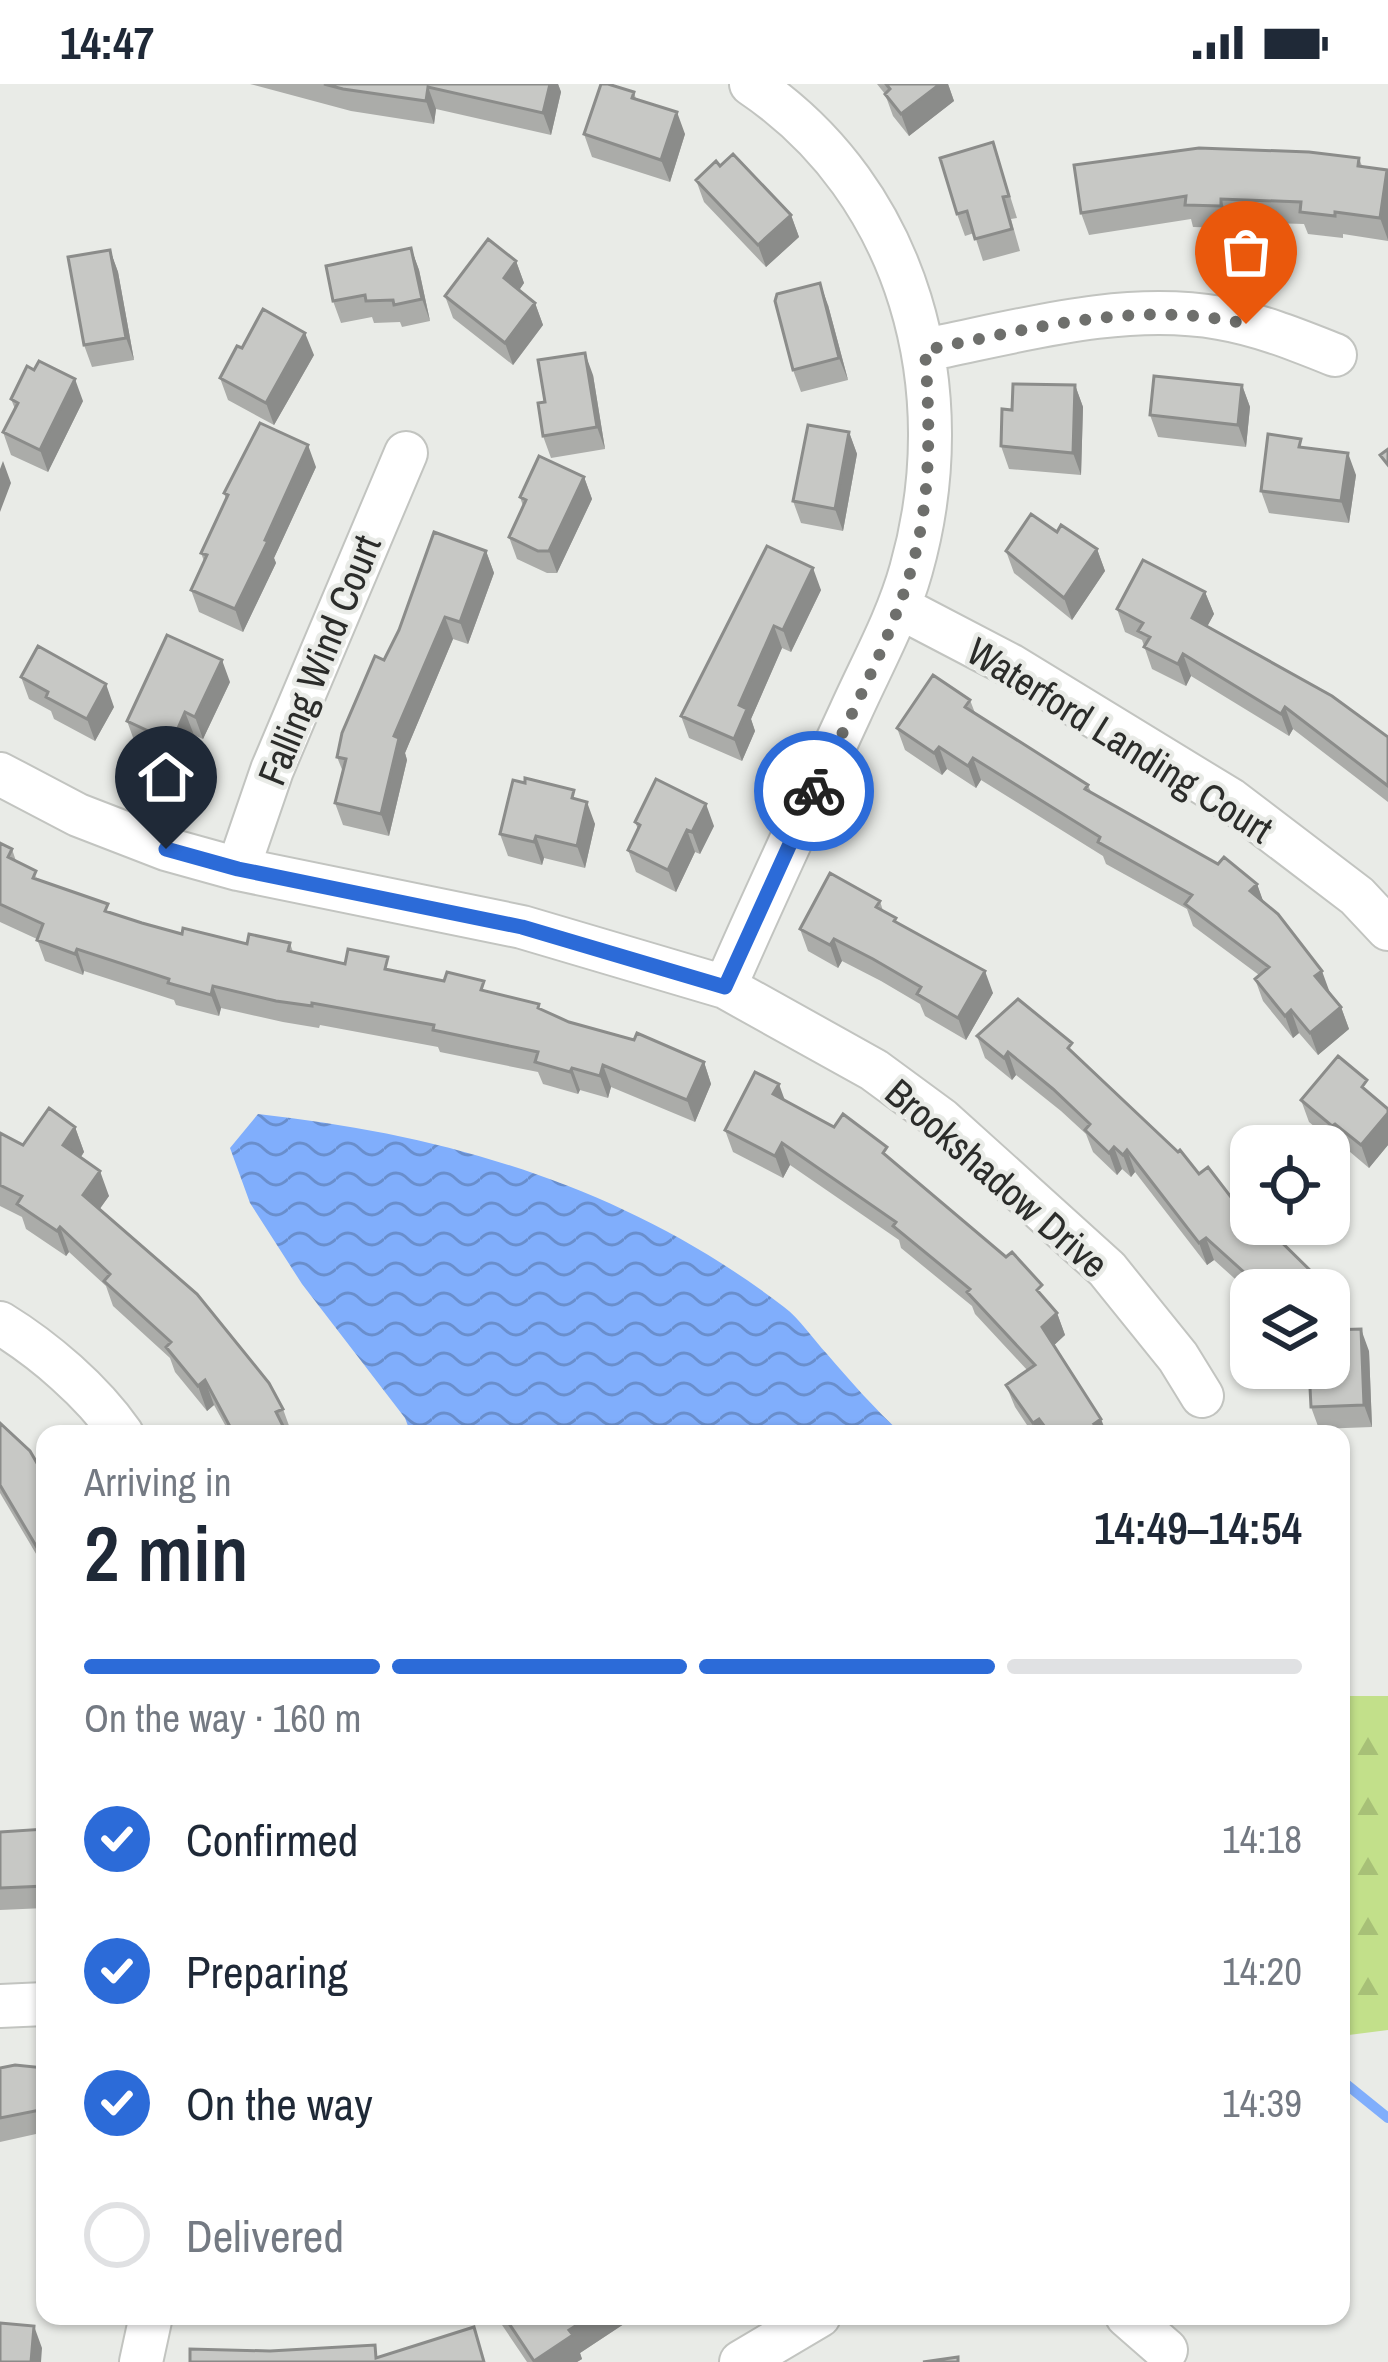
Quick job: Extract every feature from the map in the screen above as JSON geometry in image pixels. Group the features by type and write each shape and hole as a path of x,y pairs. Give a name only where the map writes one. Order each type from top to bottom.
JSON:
{"street":[{"path":"725,987 899,607 916,547 931,428 925,350 904,274 870,210 806,130 751,84"},
{"path":"925,350 1088,318 1159,313 1218,317 1275,331 1335,355"},
{"name":"Falling Wind Court","path":"238,869 272,770 406,453"},
{"name":"Waterford Landing Court","path":"899,607 1010,665 1231,800 1357,896 1388,929"},
{"name":"Brookshadow Drive","path":"0,774 79,815 166,849 238,869 522,927 725,987 874,1070 942,1120 1107,1270 1178,1358 1202,1396"},
{"path":"0,1323 23,1337 116,1425"},
{"path":"0,2006 36,2005"},
{"path":"141,2362 149,2325"},
{"path":"741,2362 804,2325"},
{"path":"1137,2325 1166,2350"}],"green space":[{"path":"1350,1696 1388,1696 1388,2030 1350,2035"}],"water":[{"path":"258,1114 329,1123 468,1153 600,1199 725,1265 790,1312 893,1425 408,1425 302,1284 250,1203 230,1148"}],"building":[{"path":"324,84 550,84 543,113 428,87 426,101"},
{"path":"601,84 634,92 632,98 677,112 661,160 584,134"},
{"path":"886,84 940,84 901,114 885,94 890,89"},
{"path":"993,142 1009,196 1003,197 1012,229 975,239 967,211 957,214 940,158"},
{"path":"1199,148 1359,158 1358,166 1387,170 1380,218 1300,212 1301,202 1221,199 1221,206 1185,205 1186,196 1081,213 1074,165"},
{"path":"733,154 791,215 758,245 696,180 716,161 720,166"},
{"path":"488,239 516,261 504,278 535,303 505,343 445,296"},
{"path":"411,248 422,299 394,305 393,300 366,301 365,295 333,301 326,266"},
{"path":"110,250 126,338 84,345 68,257"},
{"path":"820,283 839,358 793,370 777,294"},
{"path":"263,309 305,333 266,403 220,378"},
{"path":"585,353 597,427 543,436 538,403 545,402 538,360"},
{"path":"39,361 75,379 40,450 3,432 18,403 11,399 27,366 34,370"},
{"path":"1154,376 1242,385 1238,425 1150,415"},
{"path":"1013,384 1075,385 1073,453 1001,446 1002,409 1012,410"},
{"path":"260,423 308,445 235,609 191,590 207,555 201,553 228,495 224,493"},
{"path":"808,425 849,432 835,509 793,501"},
{"path":"1268,434 1301,439 1299,447 1348,453 1341,501 1261,491"},
{"path":"539,456 584,477 549,551 538,551 509,537"},
{"path":"1031,514 1057,532 1061,525 1097,549 1064,598 1006,551"},
{"path":"434,532 486,551 460,622 445,617 394,736 399,738 381,814 335,803 346,759 337,757 342,733 375,656 384,660 399,630"},
{"path":"767,546 813,568 783,630 774,626 739,705 747,709 734,739 681,716"},
{"path":"1143,560 1205,592 1192,618 1332,696 1388,737 1388,786 1285,707 1281,714 1183,654 1178,664 1144,647 1150,637 1138,631 1143,623 1117,609"},
{"path":"167,635 222,660 195,717 185,712 172,742 127,721"},
{"path":"38,646 106,684 87,719 21,677"},
{"path":"933,675 970,700 965,707 1088,785 1085,789 1218,864 1224,857 1257,884 1250,891 1278,914 1322,971 1315,976 1341,1007 1310,1033 1291,1010 1285,1016 1255,979 1269,967 1185,904 1192,895 1098,842 1100,837 973,758 968,766 939,747 934,753 897,728"},
{"path":"525,778 574,790 572,798 587,802 577,846 500,834 513,780 525,783"},
{"path":"656,779 706,804 668,870 628,850 640,825 635,822"},
{"path":"0,843 12,849 8,857 36,871 33,878 108,904 105,911 142,923 247,944 249,934 290,943 288,951 345,964 348,949 388,957 385,969 444,981 447,972 484,981 481,990 539,1004 538,1008 569,1022 634,1040 637,1033 704,1062 687,1100 603,1065 600,1076 572,1068 570,1072 535,1062 538,1052 433,1030 434,1025 276,1001 213,986 211,995 168,983 169,979 37,940 43,924 0,904"},
{"path":"830,873 880,901 876,907 894,921 985,971 958,1018 917,994 921,987 873,959 834,939 830,945 800,929"},
{"path":"1018,999 1072,1043 1068,1048 1180,1150 1199,1174 1208,1167 1230,1196 1230,1245 1284,1245 1309,1269 1240,1269 1206,1238 1199,1243 1127,1150 1123,1155 1114,1147 1109,1153 1085,1130 1090,1124 1053,1089 1008,1052 1004,1058 977,1036"},
{"path":"1338,1056 1367,1080 1362,1087 1388,1113 1361,1145 1350,1136 1350,1125 1331,1125 1301,1100"},
{"path":"755,1072 779,1084 773,1094 834,1127 843,1114 887,1147 883,1153 1006,1257 1012,1252 1042,1285 1037,1290 1057,1313 1042,1327 1101,1419 1095,1425 1043,1425 1039,1419 1033,1423 1006,1385 1035,1365 967,1292 970,1289 893,1226 896,1222 782,1143 775,1156 725,1130"},
{"path":"49,1108 75,1127 63,1145 100,1171 83,1195 197,1294 269,1383 283,1409 276,1412 282,1425 229,1425 205,1380 198,1386 166,1347 171,1342 104,1281 110,1274 60,1227 57,1231 17,1204 22,1196 0,1185 0,1133 23,1145"},
{"path":"1350,1329 1361,1329 1364,1405 1311,1407 1310,1389 1350,1389"},
{"path":"0,1423 36,1461 36,1546 0,1485"},
{"path":"36,1830 36,1886 0,1888 0,1832"},
{"path":"36,2067 36,2111 0,2118 0,2068"},
{"path":"0,2323 34,2326 31,2362 0,2362"},
{"path":"510,2325 577,2325 569,2330 573,2335 534,2361"},
{"path":"474,2327 484,2362 190,2362 190,2349 270,2351 375,2345 376,2358"}],"waterway":[{"path":"1350,2087 1388,2118"}],"way so far":[{"path":"814,791 912,569 931,428 925,350 1088,318 1159,313 1246,324"}],"route":[{"path":"166,849 238,869 522,927 725,987 814,791"}]}
